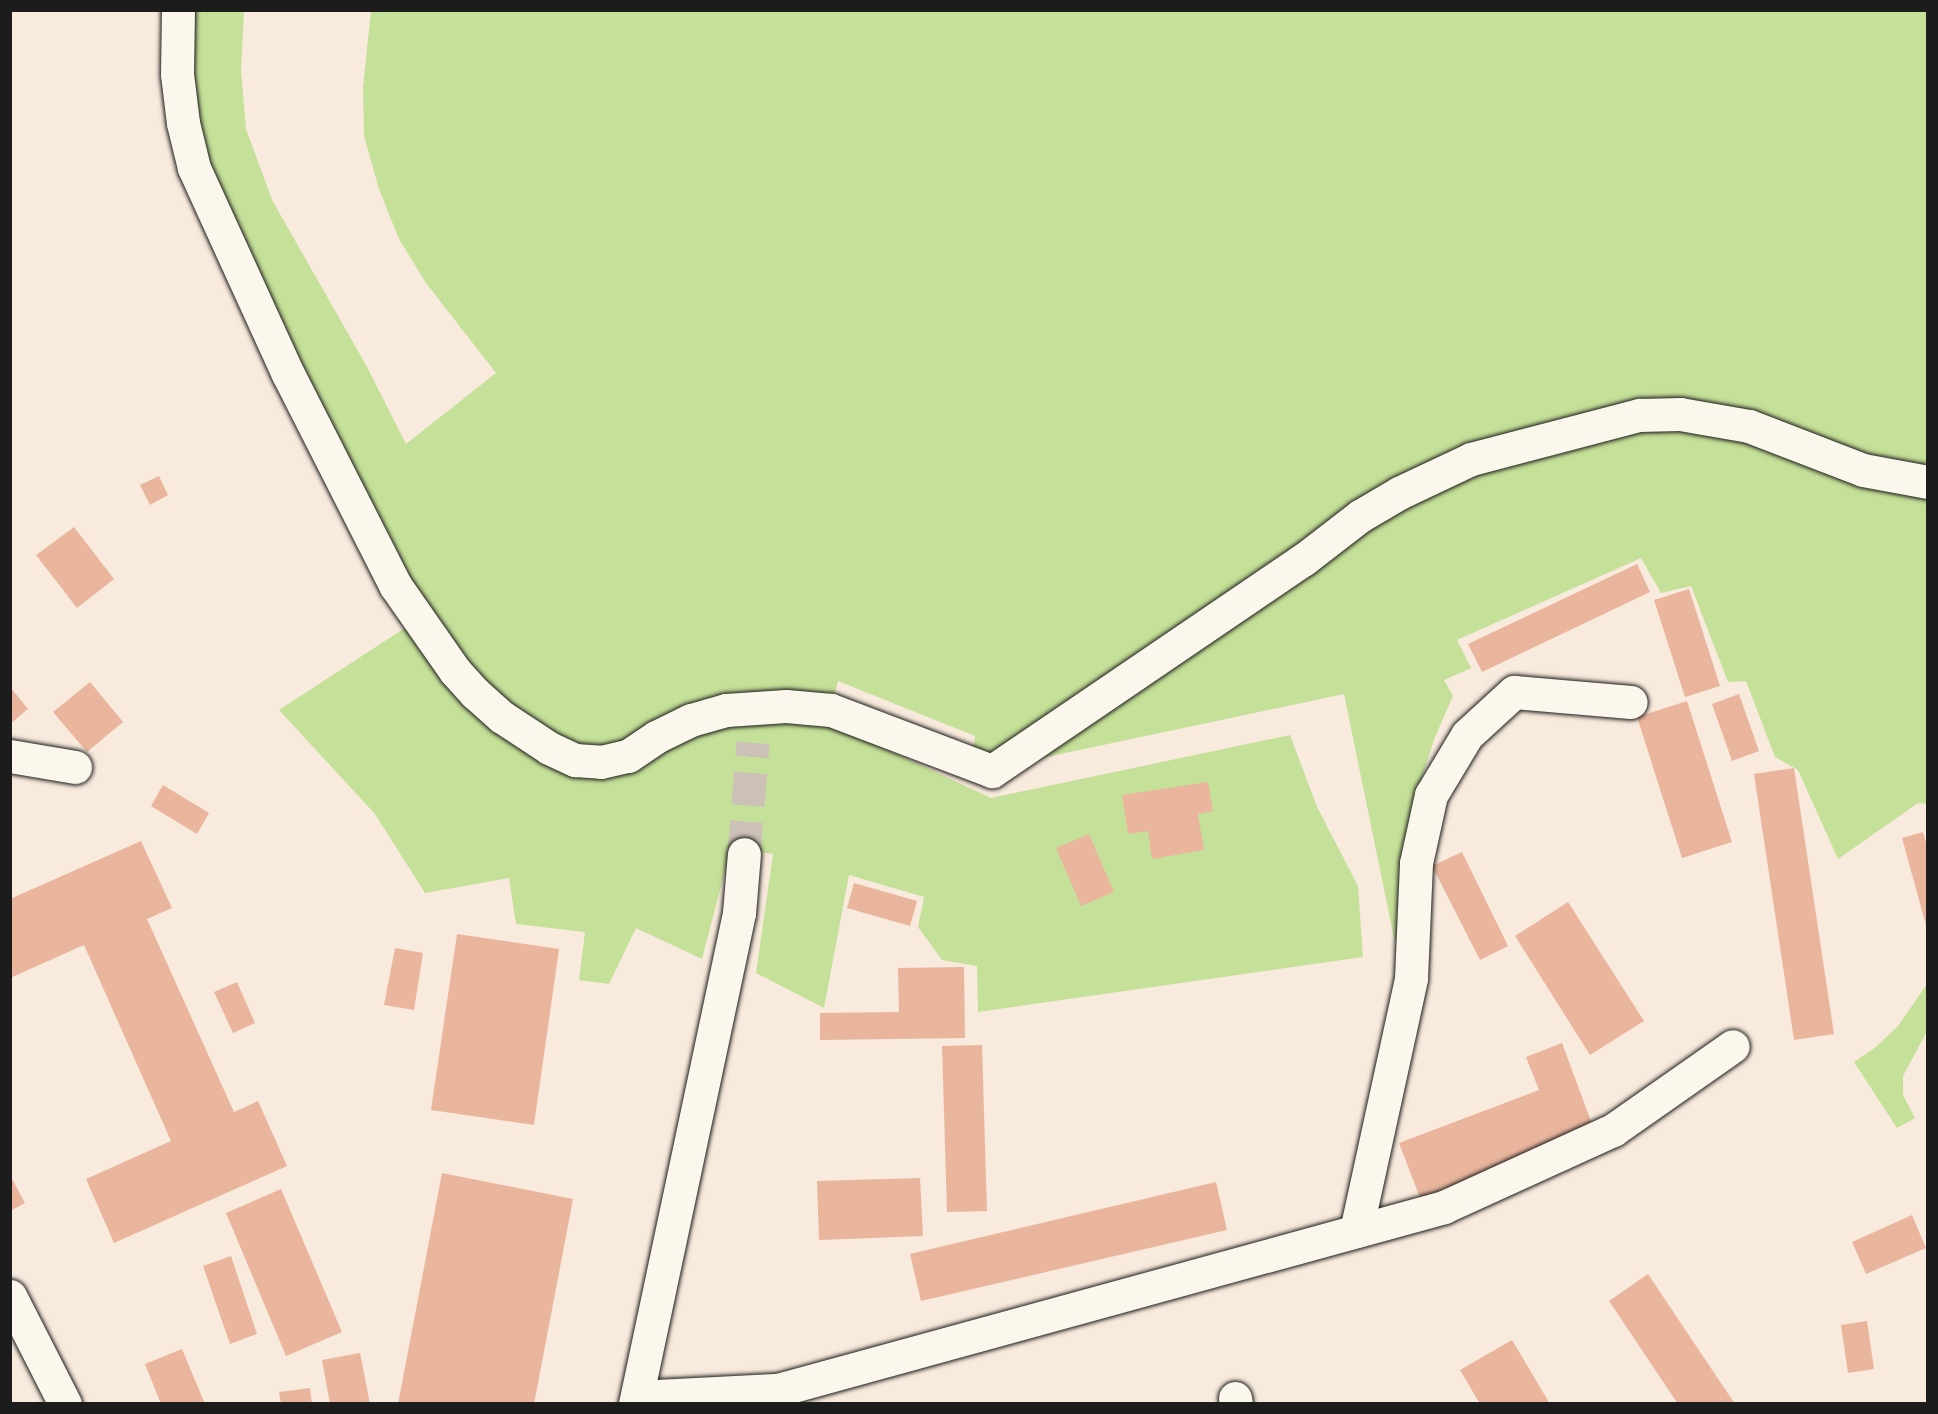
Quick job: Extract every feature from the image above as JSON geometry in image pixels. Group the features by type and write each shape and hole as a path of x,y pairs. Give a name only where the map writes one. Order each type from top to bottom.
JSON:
{"street":[{"path":"178,10 177,74 183,123 194,168 288,374 395,585 455,670 475,693 502,717 549,748 574,760 601,762 628,756 656,737 691,720 726,710 786,706 831,710 992,771 1294,566 1360,516 1399,493 1472,459 1639,415 1680,414 1749,426 1863,470 1928,482"},
{"path":"1356,1231 1411,978 1416,863 1431,795 1467,735 1514,692 1631,702"},
{"path":"10,756 75,767"},
{"path":"744,854 740,913 636,1400 778,1390 1444,1207 1613,1131 1733,1046"},
{"path":"10,1296 64,1404"}],"green space":[{"path":"187,11 244,11 241,70 246,129 272,200 366,365 406,444 496,373 426,283 399,239 379,189 364,136 363,87 371,11 1927,11 1927,465 1603,409 1510,432 1468,446 992,757 973,750 975,736 838,681 832,704 606,748 559,743 466,668 392,559 205,163"},
{"path":"1651,426 1718,429 1927,497 1927,804 1918,803 1838,859 1798,770 1775,757 1746,681 1728,682 1691,586 1661,593 1641,558 1457,640 1471,668 1444,680 1453,696 1435,737 1418,790 1404,938 1394,938 1344,694 1037,759 1364,527 1473,471"},
{"path":"408,626 525,748 664,745 718,728 779,719 837,726 991,798 1290,735 1317,807 1358,886 1363,957 978,1012 977,966 942,960 918,927 924,897 849,875 824,1008 756,973 773,854 731,848 702,959 636,928 609,984 579,980 585,932 516,924 509,878 425,893 375,814 279,710"},
{"path":"1927,984 1927,1031 1903,1076 1903,1095 1915,1118 1897,1128 1854,1062 1876,1047 1898,1026"}],"building":[{"path":"159,476 168,495 150,505 140,485"},
{"path":"74,527 114,579 77,608 36,555"},
{"path":"1637,564 1650,592 1482,672 1468,644"},
{"path":"1689,589 1720,686 1685,697 1654,600"},
{"path":"90,682 123,722 87,752 53,712"},
{"path":"10,687 28,709 10,724"},
{"path":"1739,694 1759,751 1732,761 1712,704"},
{"path":"1687,701 1732,842 1682,858 1637,717"},
{"path":"1794,768 1834,1034 1794,1040 1754,774"},
{"path":"1208,782 1213,811 1198,814 1204,850 1152,859 1148,831 1128,834 1122,795"},
{"path":"163,785 209,813 197,834 151,806"},
{"path":"1923,832 1928,850 1927,929 1902,838"},
{"path":"1089,834 1114,892 1081,906 1056,848"},
{"path":"141,841 172,908 147,919 234,1112 258,1101 287,1166 114,1243 86,1179 171,1141 84,945 10,978 10,899"},
{"path":"1462,852 1508,946 1480,960 1432,866"},
{"path":"854,883 917,901 910,926 847,908"},
{"path":"1568,902 1644,1021 1590,1055 1515,936"},
{"path":"457,934 559,949 534,1125 431,1110"},
{"path":"395,948 423,953 414,1010 384,1005"},
{"path":"964,967 965,1038 820,1040 820,1013 899,1012 898,968"},
{"path":"237,982 255,1023 233,1033 214,992"},
{"path":"1562,1043 1595,1132 1420,1198 1399,1143 1539,1090 1526,1057"},
{"path":"982,1045 987,1211 947,1212 942,1046"},
{"path":"442,1173 573,1199 534,1404 398,1404"},
{"path":"10,1175 25,1203 10,1211"},
{"path":"920,1178 923,1236 819,1240 817,1181"},
{"path":"1216,1182 1227,1230 921,1301 910,1254"},
{"path":"281,1189 342,1332 286,1356 226,1213"},
{"path":"1912,1215 1926,1248 1866,1274 1852,1242"},
{"path":"231,1256 257,1334 230,1344 203,1266"},
{"path":"1648,1274 1735,1404 1678,1404 1609,1301"},
{"path":"1867,1321 1874,1369 1848,1373 1841,1325"},
{"path":"1512,1340 1550,1404 1480,1404 1460,1370"},
{"path":"182,1349 205,1404 161,1404 145,1364"},
{"path":"360,1353 370,1404 330,1404 322,1360"},
{"path":"310,1388 312,1404 281,1404 279,1392"}],"tunnel":[{"path":"744,854 753,742"}]}
